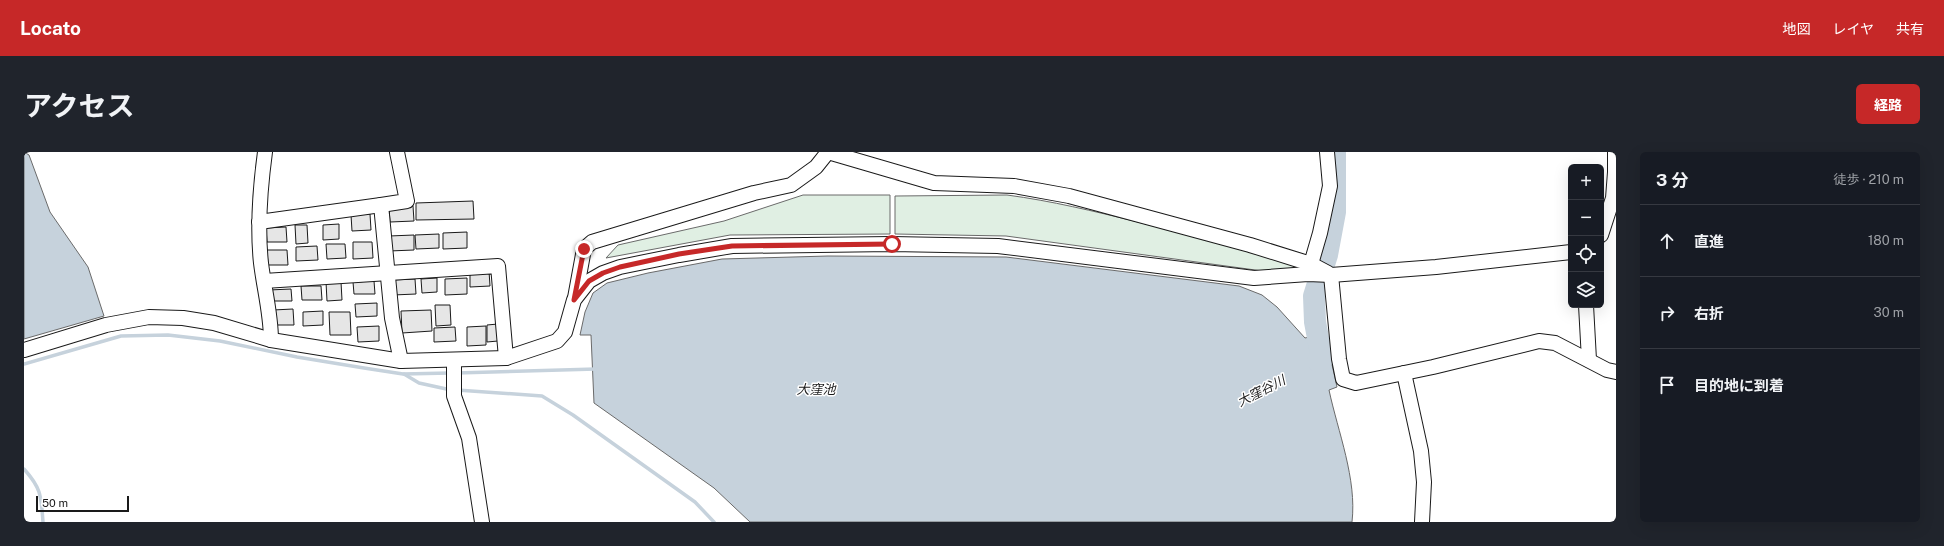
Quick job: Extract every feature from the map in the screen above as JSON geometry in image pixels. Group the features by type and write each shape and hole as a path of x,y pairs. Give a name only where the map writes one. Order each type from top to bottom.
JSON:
{"street":[{"path":"265,152 259,222 264,281 271,326 271,340"},
{"path":"259,222 407,201 397,152"},
{"path":"24,350 106,325 149,317 183,318 214,323 271,340 401,361 454,363 506,358 557,341 565,332 574,300 584,249 592,242 754,193 790,185 816,167 828,152 934,183 1014,186 1069,196 1250,245 1321,271"},
{"path":"1327,152 1330,186 1320,233 1321,271 1343,379 1356,383 1539,341 1555,343 1607,370 1616,372"},
{"path":"1604,226 1613,198 1615,152"},
{"path":"381,205 392,318 401,361"},
{"path":"574,300 589,281 620,267 679,254 732,246 892,244 998,246 1254,278 1321,271 1436,266 1568,252"},
{"path":"264,281 498,266 506,358"},
{"path":"1586,308 1589,360"},
{"path":"454,363 454,389 469,438 482,522"},
{"path":"1404,373 1421,451 1424,482 1422,522"}],"green space":[{"path":"803,195 890,195 890,234 730,235 606,258 618,245 724,221"},
{"path":"1007,195 1056,203 1138,222 1243,249 1305,268 1270,272 1006,236 895,234 895,196"}],"water":[{"path":"24,152 29,155 50,212 88,267 104,316 24,339"},
{"name":"大窪池","path":"828,256 1006,257 1239,286 1262,295 1277,307 1305,338 1325,333 1337,387 1329,390 1346,456 1352,489 1352,522 750,522 714,488 594,403 591,335 580,335 585,312 593,293 607,283 648,273 722,259"}],"building":[{"path":"473,201 474,219 416,220 416,203"},
{"path":"413,206 414,221 390,222 389,207"},
{"path":"370,214 371,230 352,231 351,215"},
{"path":"339,224 339,239 323,240 323,225"},
{"path":"295,225 307,225 308,243 296,244"},
{"path":"286,227 287,242 267,242 266,228"},
{"path":"467,232 467,248 443,249 443,233"},
{"path":"439,234 439,248 416,249 415,235"},
{"path":"414,235 414,250 389,251 389,236"},
{"path":"353,242 372,242 373,258 353,259"},
{"path":"326,244 345,244 346,258 327,259"},
{"path":"317,246 318,260 296,261 296,247"},
{"path":"267,250 287,250 288,265 268,265"},
{"path":"489,271 490,286 470,287 470,272"},
{"path":"437,278 437,292 422,293 421,279"},
{"path":"467,278 467,294 445,295 445,279"},
{"path":"415,279 416,294 393,295 392,280"},
{"path":"374,281 375,294 354,294 353,282"},
{"path":"326,282 341,282 342,300 327,301"},
{"path":"301,286 321,286 322,300 302,300"},
{"path":"291,289 292,301 269,301 269,290"},
{"path":"377,303 377,316 356,317 355,304"},
{"path":"435,305 450,305 451,325 436,326"},
{"path":"293,309 294,325 274,325 273,310"},
{"path":"431,310 432,331 402,333 401,311"},
{"path":"323,311 323,325 303,326 303,312"},
{"path":"329,312 350,312 351,335 330,335"},
{"path":"498,324 498,341 487,342 487,325"},
{"path":"379,326 379,341 358,342 357,327"},
{"path":"486,326 486,345 467,346 467,327"},
{"path":"455,327 456,341 434,342 434,328"}],"waterway":[{"name":"大窪谷川","path":"1318,361 1322,359 1315,322 1314,296 1327,255 1335,212 1335,152"},
{"path":"24,364 121,336 168,335 220,341 297,357 403,374 450,373"},
{"path":"456,373 596,369"},
{"path":"404,374 419,383 451,390"},
{"path":"457,390 542,396 573,415 695,502 714,522"},
{"path":"24,469 34,482 40,494 43,522"}],"route":[{"path":"584,249 574,300 589,281 603,273 620,267 679,254 732,246 892,244"}]}
